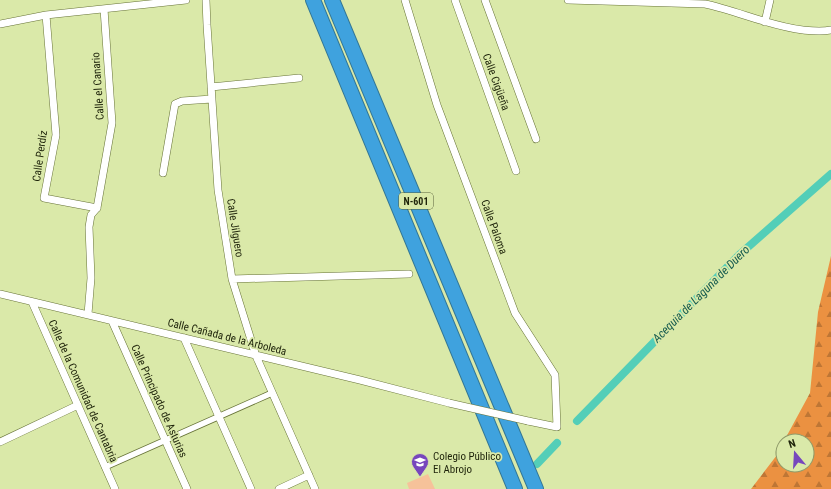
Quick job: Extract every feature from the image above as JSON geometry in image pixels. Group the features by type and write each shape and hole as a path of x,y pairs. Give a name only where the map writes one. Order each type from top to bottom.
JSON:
{"highway":[{"name":"N-601","path":"312,0 515,489"},
{"name":"N-601","path":"332,0 536,489"}],"street":[{"path":"0,24 46,15 186,0"},
{"name":"Calle Jilguero","path":"206,0 218,190 232,279 256,356 315,489"},
{"name":"Calle Paloma","path":"405,0 437,105 514,313 555,375 557,427 528,421"},
{"name":"Calle Cigüeña","path":"455,0 516,171"},
{"path":"485,0 536,139"},
{"path":"568,0 704,4 720,7 765,22 791,28 823,32 831,30"},
{"path":"765,22 770,0"},
{"name":"Calle el Canario","path":"88,314 91,278 89,227 91,215 97,208 112,123 104,9"},
{"name":"Calle Perdíz","path":"46,15 56,134 44,198 97,208"},
{"path":"211,87 299,78"},
{"path":"163,173 175,104 182,101 212,99"},
{"path":"232,279 409,274"},
{"name":"Calle Cañada de la Arboleda","path":"0,294 528,421"},
{"name":"Calle de la Comunidad de Cantabria","path":"32,302 115,489"},
{"name":"Calle Principado de Asturias","path":"112,321 187,489"},
{"path":"184,338 251,489"},
{"path":"105,467 272,393"},
{"path":"0,442 78,405"},
{"path":"279,489 309,475"}],"green space":[{"path":"831,256 831,489 751,489 775,458 775,473 815,473 815,433 788,433 810,393 818,312"}],"shaded area":[{"path":"428,474 435,489 409,489 407,483"}],"waterway":[{"name":"Acequia de Laguna de Duero","path":"577,421 739,255 831,174"},
{"name":"Acequia de Laguna de Duero","path":"537,464 557,443"}],"place":[{"name":"Colegio Público El Abrojo","path":"420,477"}]}
